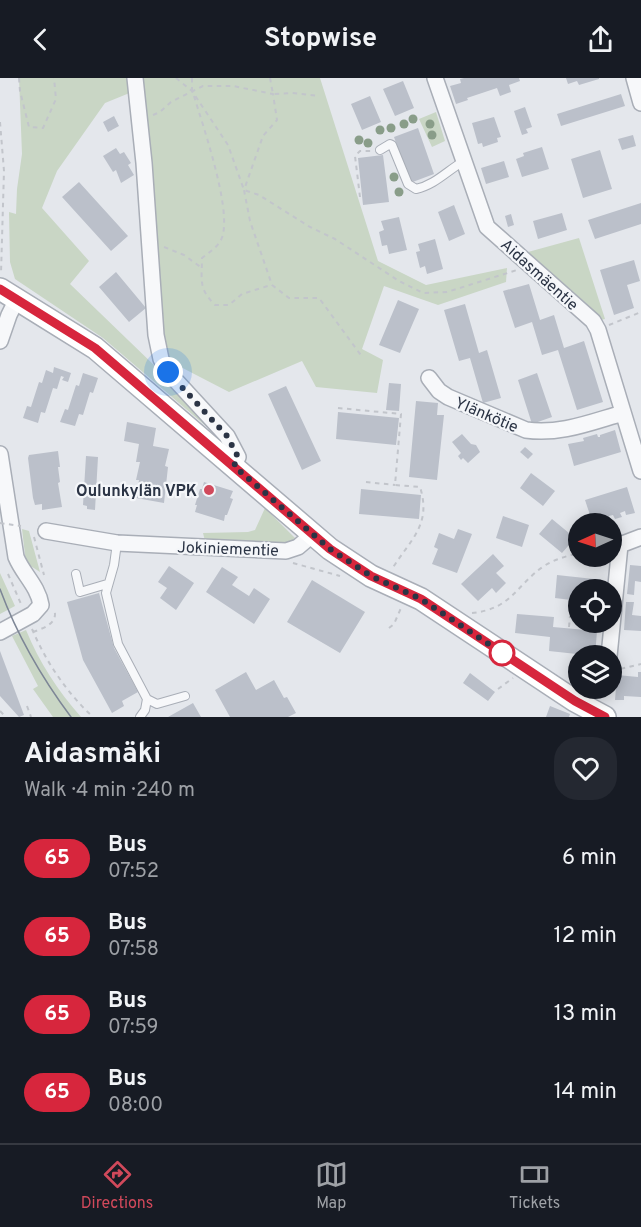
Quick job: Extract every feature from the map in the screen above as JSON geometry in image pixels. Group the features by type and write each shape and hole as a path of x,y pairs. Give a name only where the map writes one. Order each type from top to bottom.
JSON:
{"street":[{"path":"135,78 156,335 160,359 168,372 227,436 238,457 234,466"},
{"name":"Aidasmäentie","path":"435,78 488,227 593,321 598,330 641,471"},
{"path":"634,78 641,103"},
{"path":"0,341 6,289 95,348 312,535 371,576 421,599 596,715"},
{"name":"Ylänkötie","path":"429,378 439,391 448,397 526,430 552,432 623,413"},
{"path":"0,454 16,557 21,569 36,586 42,605 28,618 0,632"},
{"name":"Jokiniementie","path":"39,530 117,543 286,551 298,547 312,535"},
{"path":"610,645 620,545 641,537"}],"lane":[{"path":"380,150 384,146 392,145 408,184 416,189 429,185 464,161"},
{"path":"117,543 114,565 107,584 107,602 118,644 147,699 157,704 185,696"},
{"path":"76,574 80,592 107,584"},
{"path":"140,717 145,710 147,699"}],"path":[{"path":"19,78 29,127 42,128 56,99 54,78"},
{"path":"176,78 192,92 228,145 272,285 290,298 319,298 363,358"},
{"path":"192,78 192,92 209,143 224,216 223,234 217,247 202,258 201,284 215,305 229,305 242,294 272,285"},
{"path":"244,190 263,136 277,120 270,78"},
{"path":"139,120 160,112 171,102 203,86 233,86 273,94 292,93 319,96"},
{"path":"0,122 4,171 6,289"},
{"path":"360,197 355,156 366,151"},
{"path":"244,190 259,195 310,227 335,239 399,281 423,293 447,292 530,265"},
{"path":"150,243 184,255 202,268"},
{"path":"598,330 641,312"},
{"path":"338,408 401,414 395,485"},
{"path":"366,482 420,487 424,498 423,518 415,538 389,574"},
{"path":"0,523 21,526"},
{"path":"39,530 46,581"},
{"path":"468,613 486,612 500,605 543,567 568,556"},
{"path":"288,562 345,577"},
{"path":"7,570 33,632 47,658 70,692 93,717"},
{"path":"389,628 394,624 404,603"},
{"path":"33,632 47,626 55,619 54,607"},
{"path":"622,669 641,664"},
{"path":"27,706 31,717"},
{"path":"0,711 6,717"}],"green space":[{"path":"19,78 130,78 132,92 105,103 57,171 42,208 89,261 70,284 206,419 207,427 103,338 15,279 10,262 9,212 16,214 22,154"},
{"path":"142,78 320,78 378,261 426,285 507,268 506,282 438,305 384,286 362,349 383,360 377,393 316,387 302,361 229,392 171,362 158,294 150,152"},
{"path":"436,112 445,141 432,147 419,119"},
{"path":"579,238 605,319 600,320 587,304 528,252"},
{"path":"265,508 296,539 289,544 205,541 203,533 255,530"},
{"path":"22,529 29,531 40,572 26,563"},
{"path":"0,573 15,606 0,614"},
{"path":"26,630 50,676 81,717 53,717 33,689 38,686 12,636"}],"building":[{"path":"519,78 520,81 509,85 511,92 500,96 497,88 456,104 450,86 461,83 460,79"},
{"path":"566,78 599,79 579,85 577,81 568,84"},
{"path":"403,81 414,108 395,116 383,89"},
{"path":"621,94 625,106 561,126 557,114"},
{"path":"370,96 381,122 362,130 351,104"},
{"path":"525,107 532,127 526,129 528,133 522,135 514,111"},
{"path":"114,116 119,126 108,132 103,122"},
{"path":"494,117 501,137 497,138 498,142 483,147 482,143 478,144 472,123"},
{"path":"418,128 434,174 410,183 394,137"},
{"path":"633,135 636,146 622,150 618,139"},
{"path":"542,147 549,169 522,177 516,159 524,156 523,153"},
{"path":"116,148 120,154 124,152 131,163 128,165 134,175 121,183 116,170 113,172 103,156"},
{"path":"600,150 612,189 583,198 571,159"},
{"path":"383,155 389,202 363,205 358,158"},
{"path":"504,161 509,177 486,184 481,168"},
{"path":"79,182 128,236 111,251 62,197"},
{"path":"641,203 641,224 595,239 588,220"},
{"path":"454,205 465,234 449,241 438,212"},
{"path":"562,213 567,230 538,239 533,221"},
{"path":"511,214 514,225 508,227 505,216"},
{"path":"399,217 407,250 389,254 387,245 382,246 379,232 384,230 381,221"},
{"path":"435,239 443,269 427,274 425,266 420,268 416,252 420,251 418,244"},
{"path":"634,260 640,281 627,285 634,308 614,315 600,270"},
{"path":"116,272 146,308 129,322 99,287"},
{"path":"529,284 540,320 554,315 564,348 584,341 603,402 577,410 558,350 542,355 532,322 515,328 503,291"},
{"path":"398,300 419,309 400,353 379,345"},
{"path":"465,304 479,353 487,350 501,398 483,403 470,358 459,361 444,310"},
{"path":"54,367 71,373 68,382 62,380 64,377 61,376 57,389 53,388 45,413 41,412 38,423 23,418 27,406 31,407 39,382 42,383 46,370 53,373"},
{"path":"83,373 98,378 93,393 90,392 83,415 79,414 75,426 60,422 65,409 68,410 76,385 79,386"},
{"path":"537,373 552,417 532,424 518,380"},
{"path":"389,383 401,384 399,411 386,410"},
{"path":"286,386 321,461 302,470 268,394"},
{"path":"416,401 438,403 437,415 444,415 437,480 409,477"},
{"path":"338,412 399,418 396,445 336,439"},
{"path":"127,422 156,428 153,446 169,449 165,466 168,467 164,503 136,498 139,480 136,480 140,462 136,462 139,444 124,441"},
{"path":"615,430 621,452 574,466 568,444 584,441 583,438 597,434 600,437 600,435"},
{"path":"462,434 471,444 476,445 480,452 468,463 463,458 461,460 458,456 461,453 452,442"},
{"path":"525,447 533,454 528,459 520,452"},
{"path":"58,451 60,482 58,483 62,507 42,510 42,504 35,505 33,498 28,458 29,455"},
{"path":"86,456 98,457 95,510 87,509 87,506 83,505"},
{"path":"531,473 555,491 543,506 520,488"},
{"path":"204,482 233,491 230,498 233,499 224,521 195,512 197,505 195,505"},
{"path":"627,487 635,513 626,515 625,511 589,513 585,500"},
{"path":"361,489 421,495 419,519 359,514"},
{"path":"503,516 529,525 522,547 496,538"},
{"path":"552,519 568,532 568,546 562,553 539,534"},
{"path":"458,529 472,534 457,573 432,564 438,549 434,547 439,533 454,539"},
{"path":"493,554 504,566 496,573 506,583 496,593 492,588 478,601 461,584"},
{"path":"630,565 641,566 641,582 635,581 634,595 627,594"},
{"path":"169,566 194,583 176,610 160,598 167,588 158,582"},
{"path":"222,567 238,577 232,585 249,596 254,588 270,599 254,624 206,592"},
{"path":"557,575 594,579 568,579 568,600 555,598"},
{"path":"312,580 365,612 340,653 287,622"},
{"path":"99,593 114,648 138,692 122,701 124,706 112,713 83,660 67,602"},
{"path":"626,602 634,602 632,615 641,616 641,631 624,630"},
{"path":"517,614 554,617 553,627 568,628 568,633 597,633 596,645 568,645 568,653 549,651 550,637 515,633"},
{"path":"0,651 24,715 19,717 0,696"},
{"path":"246,672 256,690 274,680 296,713 288,717 230,717 215,690"},
{"path":"638,672 641,672 641,697 624,696 624,700 615,700 622,699 622,675 638,677"},
{"path":"470,673 495,692 488,701 463,683"},
{"path":"193,703 201,717 168,717"},
{"path":"550,706 570,714 569,717 546,717"}],"tram line":[{"path":"0,589 31,656 71,717"}],"bus line":[{"name":"65","path":"0,289 95,348 330,549 371,576 421,599 575,701 605,717"}],"place":[{"name":"Oulunkylän VPK","path":"209,490"}],"route":[{"path":"168,372 227,436 238,457 234,466 312,535 371,576 421,599 502,653"}]}
